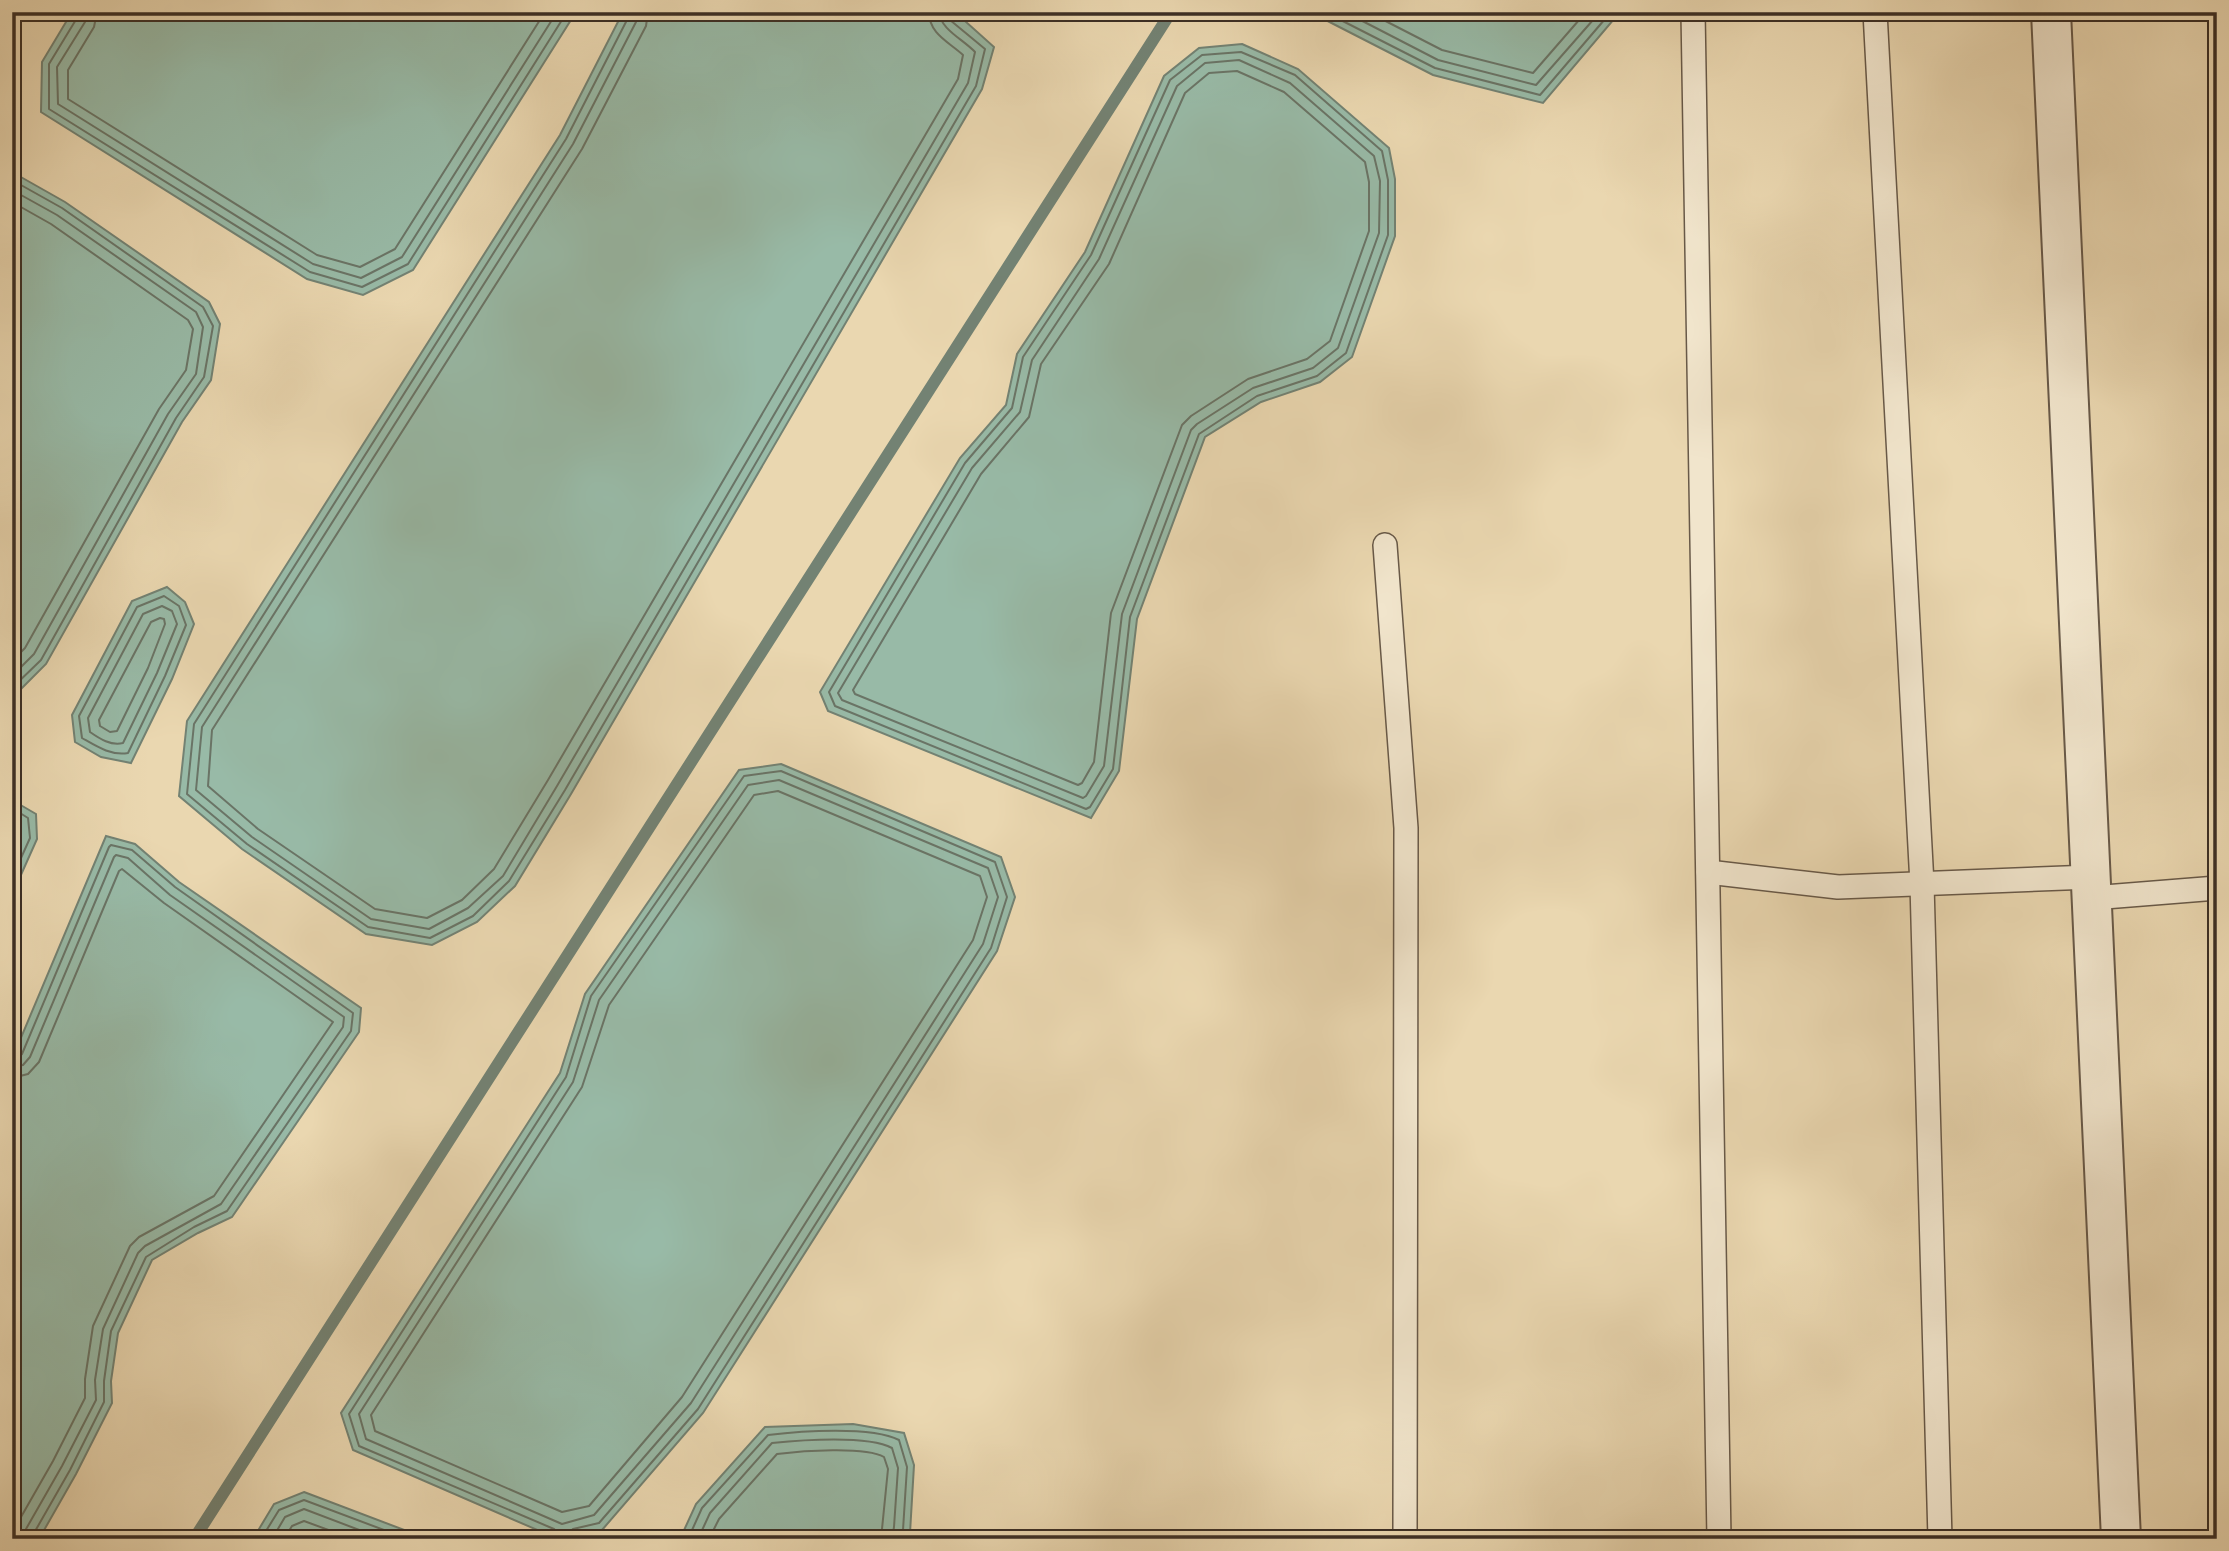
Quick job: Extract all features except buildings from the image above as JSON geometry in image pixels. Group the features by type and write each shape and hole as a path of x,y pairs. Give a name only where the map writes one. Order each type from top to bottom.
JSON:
{"street":[{"path":"2051,12 2121,1539"}],"lane":[{"path":"1693,12 1719,1539"},
{"path":"1875,12 1922,884 1940,1539"},
{"path":"1385,545 1406,828 1405,1539"},
{"path":"1708,872 1839,887 1922,884 2217,888"}],"water":[{"path":"72,12 576,12 413,270 363,295 307,279 41,112 42,62"},
{"path":"623,12 951,12 994,47 982,89 515,886 477,922 432,945 366,934 242,849 179,796 187,721 560,135"},
{"path":"1310,12 1620,12 1543,103 1433,75"},
{"path":"1242,44 1298,69 1389,148 1395,179 1395,236 1352,357 1320,382 1261,402 1205,437 1137,619 1119,771 1091,818 828,711 820,692 960,458 1006,405 1017,354 1085,252 1164,76 1199,48"},
{"path":"12,172 65,202 209,302 220,324 211,380 182,422 46,664 12,698"},
{"path":"167,587 185,602 194,624 172,679 131,763 101,757 75,742 72,715 132,601"},
{"path":"781,764 1001,857 1015,897 997,951 703,1413 602,1530 558,1539 353,1450 341,1413 560,1073 585,994 739,770"},
{"path":"12,800 36,814 37,839 12,895"},
{"path":"106,836 135,844 179,882 361,1008 359,1032 232,1217 152,1260 118,1333 111,1381 112,1403 39,1539 12,1539 12,1059"},
{"path":"853,1424 904,1433 914,1465 910,1533 905,1539 680,1539 696,1504 765,1427"},
{"path":"304,1492 428,1539 253,1539 274,1504"}],"waterway":[{"path":"194,1539 1171,12"}]}
